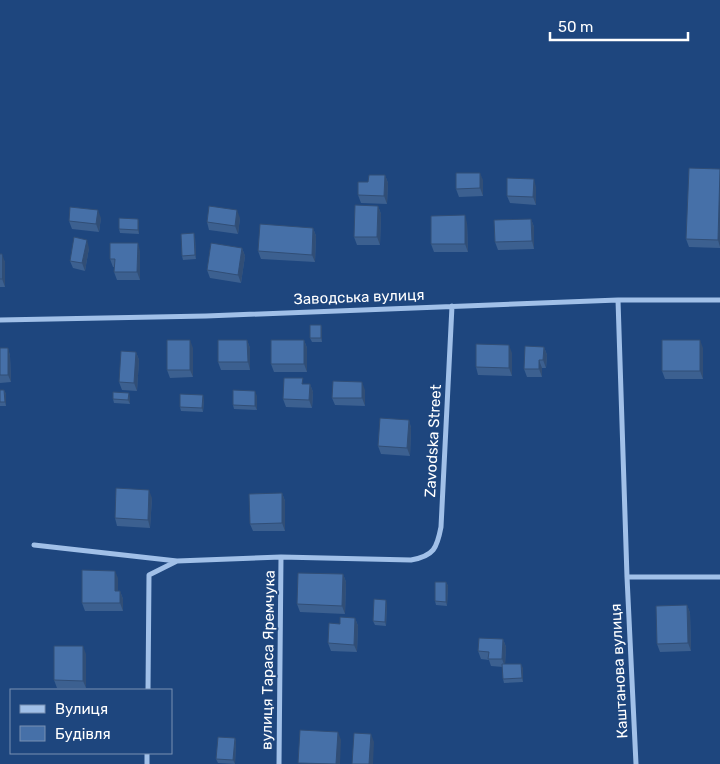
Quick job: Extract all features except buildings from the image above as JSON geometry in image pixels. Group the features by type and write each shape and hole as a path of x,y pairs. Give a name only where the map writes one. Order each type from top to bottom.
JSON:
{"street":[{"name":"Заводська вулиця","path":"0,320 206,316 618,300 720,300"},
{"name":"Каштанова вулиця","path":"618,300 627,577 636,764"},
{"name":"Zavodska Street","path":"411,560 426,556 437,546 441,527 452,306"},
{"name":"вулиця Тараса Яремчука","path":"34,544 177,561 281,557 411,560"},
{"name":"вулиця Тараса Яремчука","path":"279,764 281,557"},
{"name":"вулиця Тараса Яремчука","path":"148,689 149,575 177,561"},
{"path":"627,577 720,577"}]}
